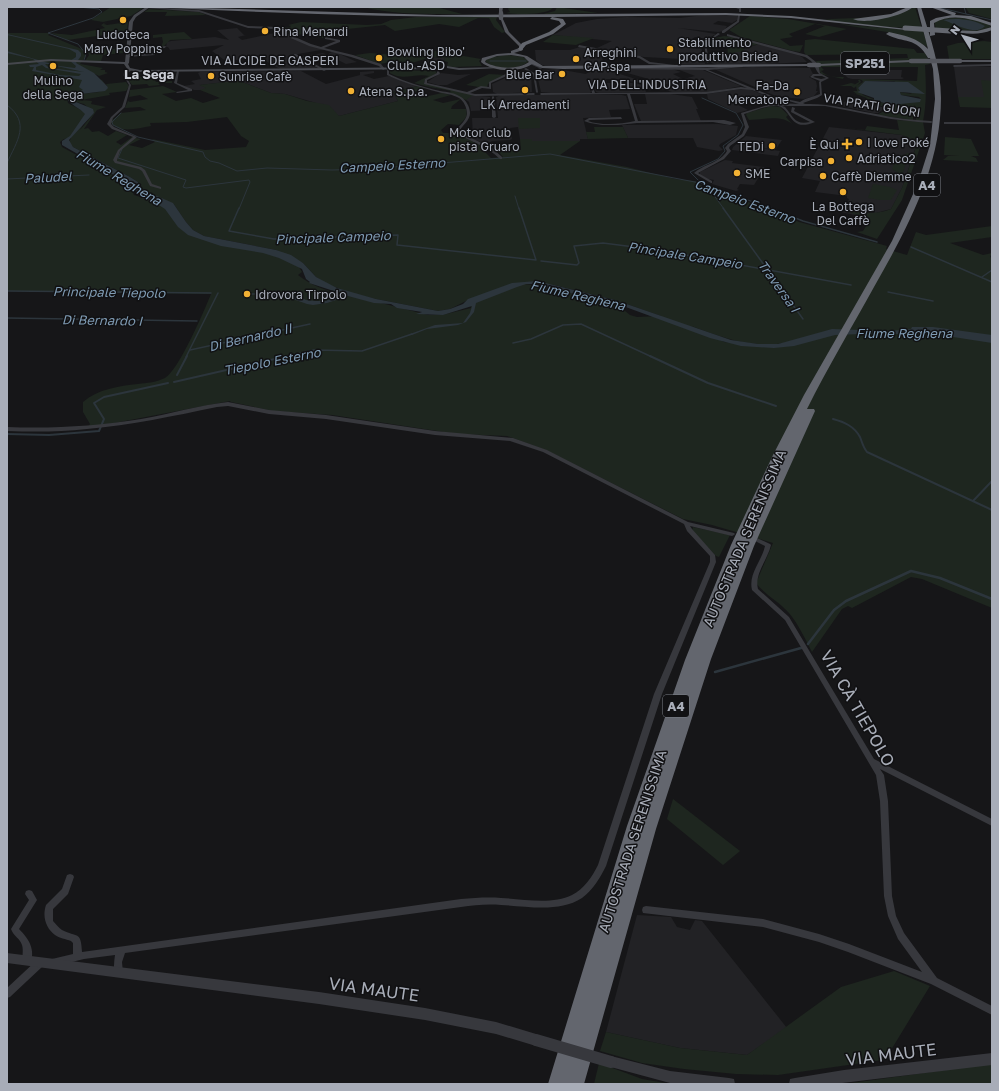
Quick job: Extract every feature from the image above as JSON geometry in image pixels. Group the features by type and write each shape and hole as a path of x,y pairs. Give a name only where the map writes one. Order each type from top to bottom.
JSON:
{"highway":[{"path":"170,7 461,16"},
{"path":"188,7 446,15 711,13 777,16 906,29"},
{"path":"578,21 625,14 719,12 825,19 864,19 902,13 912,7"},
{"name":"AUTOSTRADA SERENISSIMA","path":"574,1084 648,829 704,659 748,546 784,464 854,321 899,235 922,183 933,145 938,99 936,69 918,7"},
{"path":"932,7 945,12 982,20 992,26"},
{"path":"208,8 262,8"},
{"path":"390,19 416,16 541,13 556,9"},
{"path":"574,9 625,14"},
{"path":"229,10 282,15"},
{"path":"380,11 446,15"},
{"path":"495,15 543,17 558,19 564,22 562,26 538,39 529,48"},
{"path":"777,16 874,31 908,39 928,50 933,66 936,69"},
{"path":"788,16 858,25 906,29 981,32 992,26"},
{"name":"AUTOSTRADA SERENISSIMA","path":"854,321 911,224 927,184 938,145 942,122 942,81 928,17"},
{"path":"932,36 932,22 940,18 970,18 992,26"},
{"path":"521,49 529,48 543,38 570,24"},
{"path":"516,37 525,40 538,39"},
{"name":"AUTOSTRADA SERENISSIMA","path":"558,1084 635,826 692,660 737,545 772,469 809,395 842,345"}],"main road":[{"path":"125,63 127,63 132,19 147,7"},
{"path":"501,7 501,18 506,29 509,35 520,44 521,49 503,54"},
{"path":"506,29 529,48 531,61"},
{"name":"SP251","path":"563,68 540,70 498,68 484,64 483,62 484,59 503,54 517,55 542,67 563,68 819,65 911,61 992,61"},
{"path":"7,64 42,60 125,63"},
{"name":"SP251","path":"512,68 524,66 531,61"},
{"path":"125,63 128,71"},
{"name":"VIA ALCIDE DE GASPERI","path":"472,68 484,66 484,64"},
{"name":"VIA ALCIDE DE GASPERI","path":"128,71 498,68"}],"street":[{"path":"147,7 199,11 248,27 279,28 289,36 321,48 383,67 386,69 388,74 398,78 452,94 465,101 468,114 467,118 458,128 457,132 462,136 491,148 501,158"},
{"path":"714,37 727,33 738,21 740,8 734,7"},
{"path":"727,33 750,40"},
{"path":"707,63 705,43 719,34 727,33 808,57 818,68 819,73 828,78 817,81 811,77 812,75"},
{"path":"321,48 340,41 326,38"},
{"path":"579,46 640,56 646,62 664,65 707,63 715,67 745,66"},
{"path":"128,49 165,47"},
{"path":"128,56 154,54"},
{"path":"295,55 325,70"},
{"path":"808,57 816,71 812,75"},
{"path":"531,61 540,68 540,70 534,74"},
{"path":"653,67 664,65"},
{"path":"954,66 992,65"},
{"path":"614,68 703,69 745,66"},
{"path":"715,67 713,70 717,73 766,93"},
{"path":"441,68 439,73 426,80 425,83 475,95 498,95"},
{"path":"525,69 534,74 537,93"},
{"name":"VIA PRATI GUORI","path":"703,69 773,97 777,104 784,108 796,121 803,124 813,122 795,114 792,110 800,104"},
{"path":"128,71 124,73 124,76 130,85 123,107 112,118 109,124 113,128 135,137 119,151 115,160 116,162 140,168 143,170 151,185 160,188"},
{"path":"177,92 191,90 175,83 178,71"},
{"path":"498,95 491,93 490,83 510,73"},
{"path":"812,75 823,75"},
{"path":"741,88 748,87 790,99 800,104 802,101 814,98 821,94 820,82 823,80"},
{"path":"711,182 696,173 722,159 728,154 729,151 727,148 729,145 743,135 747,127 742,114 777,104 781,100 804,99 816,95 819,90 817,81"},
{"path":"591,84 594,94"},
{"path":"462,92 470,92 482,87 490,88"},
{"path":"490,88 483,92 493,97 494,117"},
{"name":"VIA DELL'INDUSTRIA","path":"493,97 498,95 537,93 715,93 741,88 754,89"},
{"path":"628,94 637,122"},
{"name":"VIA PRATI GUORI","path":"777,104 786,106 800,104 825,106 892,119 931,122"},
{"path":"621,118 589,119 586,121 588,124 727,121 734,123 730,124 715,122"},
{"path":"945,122 992,123"},
{"path":"7,429 62,430 106,426 228,404 269,412 326,417 435,433 511,439 545,451 686,523 732,534"},
{"path":"7,994 43,963 121,950 461,903 491,901 544,903 564,902 574,898 586,890 594,881 602,866 658,694 713,562 713,556 689,530 686,523"},
{"name":"VIA CÀ TIEPOLO","path":"757,540 768,545 768,550 754,578 754,590 787,619 829,687 880,775 882,784 888,896 892,916 901,936 934,981"},
{"path":"872,761 992,823"},
{"path":"70,877 65,891 49,908 49,922 59,933 74,938 77,941 78,957"},
{"path":"27,961 28,949 25,941 16,933 15,929 32,904 33,900 29,894"},
{"path":"646,910 763,923 849,948 934,981 992,1011"},
{"path":"119,973 118,962 121,950"},
{"name":"VIA MAUTE","path":"7,958 319,998 440,1016 496,1028 611,1062 670,1077 729,1084"},
{"name":"VIA MAUTE","path":"795,1084 844,1076 992,1059"}],"shaded area":[{"path":"111,7 143,8 131,16 103,22 91,20"},
{"path":"363,7 436,7 462,14 400,13"},
{"path":"509,7 553,8 538,13 516,14 506,13 510,12 508,9"},
{"path":"557,7 598,13 543,14 555,11"},
{"path":"915,7 922,29 823,20 883,16 906,11"},
{"path":"992,7 992,19 969,13 966,8"},
{"path":"149,9 199,12 206,15 165,16 167,12 144,12"},
{"path":"704,15 737,15 737,20 732,23 718,21 713,24 727,26 724,31 718,32 678,28 716,34 707,39 695,37 692,39 704,41 701,44 705,64 681,64 682,59 644,57 597,48 612,41 553,35 576,23 597,19 626,17 680,18"},
{"path":"750,16 788,19 847,29 819,37 805,34 825,26 815,24 789,34 793,37 780,39 790,46 803,45 800,52 741,37 729,30"},
{"path":"416,17 497,17 496,20 505,32 502,33 494,27 489,18 478,18 459,27 439,24 395,31 385,25 347,29 311,28 330,35 323,38 302,34 291,36 281,27 290,27 291,26 288,25 301,22 367,25 381,24 391,20"},
{"path":"946,18 977,20 988,24 991,27 977,31 936,29 934,21"},
{"path":"106,22 104,24 107,25 128,22 127,32 67,40 51,33 72,35 105,28 101,25"},
{"path":"838,24 923,31 928,47 913,40 887,32"},
{"path":"237,28 244,35 246,35 238,37 242,40 279,32 307,45 327,49 292,55 319,69 280,69 257,56 227,62 212,51 224,45 170,50 166,47 167,42 171,41 215,37 229,40 217,30"},
{"path":"184,32 192,39 170,40 161,47 163,42 162,37 153,38 153,35"},
{"path":"7,33 50,33 48,35 82,49 86,56 80,64 103,68 100,70 105,70 105,72 108,73 99,76 81,67 85,75 102,80 105,84 99,90 81,92 67,99 68,103 81,110 90,112 80,130 94,113 84,104 76,102 74,97 81,94 99,92 107,86 106,84 126,82 129,86 126,91 109,93 110,95 81,100 92,101 91,104 106,107 97,110 84,129 88,128 92,132 99,131 108,136 116,131 127,135 116,142 121,145 132,137 141,139 129,145 142,148 155,142 152,139 205,150 246,147 249,141 241,136 227,117 187,122 150,123 151,126 130,129 115,126 111,123 111,121 121,113 146,110 140,107 125,108 128,101 148,99 140,95 129,97 130,90 163,86 177,92 162,94 176,101 191,98 203,103 220,98 200,90 206,88 199,85 237,80 271,93 285,94 307,101 329,105 339,116 398,101 393,92 418,86 426,89 414,92 424,97 442,93 451,95 433,100 443,103 461,99 452,106 451,109 466,109 466,118 459,125 448,124 441,130 443,133 455,133 488,148 482,149 491,158 503,157 497,150 521,150 520,139 532,139 532,141 580,141 560,155 627,167 675,179 695,181 705,188 772,210 799,222 887,246 886,249 907,255 916,232 926,235 992,226 992,237 950,243 983,255 992,253 990,257 992,258 992,608 922,579 911,577 852,608 848,606 842,609 812,652 799,627 789,613 756,583 773,543 712,525 683,519 546,450 507,436 457,434 332,415 273,411 230,401 88,427 90,424 83,412 83,402 95,394 109,389 159,380 165,378 171,373 191,339 211,294 7,291","holes":["71,138 69,142 73,147 130,177 138,182 143,190 157,197 140,197 134,195 131,188 113,175 62,147 60,142 64,139","173,203 193,230 204,236 276,250 303,263 316,277 327,284 351,293 438,311 450,309 470,299 471,308 442,315 428,315 346,294 343,295 319,287 303,279 298,275 302,272 297,264 261,251 185,232","517,283 554,285 615,300 661,316 637,317 630,315 619,306 547,287","691,326 733,340 754,344 789,342 810,336 777,346 724,342"]},
{"path":"553,35 594,38 576,45 543,42"},
{"path":"724,36 759,44 744,48 744,52 735,52 735,55 728,55 727,44 708,42 715,38"},
{"path":"815,39 914,49 917,53 925,53 930,64 925,65 926,100 923,121 916,121 916,107 914,105 913,120 877,115 889,108 866,102 869,102 868,101 872,99 864,100 867,98 853,91 857,91 856,86 854,88 851,86 840,86 851,83 855,84 852,86 859,82 858,80 862,79 917,81 918,67 821,67 824,70 821,71 829,76 821,74 816,61 908,58 907,54 806,55 804,52 805,40","holes":["865,81 894,81 912,94 900,92 901,95 919,97 921,99 886,104 863,95 858,88"]},
{"path":"984,41 992,42 992,59 949,59 947,46 958,43"},
{"path":"759,44 798,55 807,62 750,65 717,65 711,63 709,55 735,55 734,52"},
{"path":"113,45 113,49 125,48 124,53 103,55 101,61 85,61 89,55 87,50"},
{"path":"580,47 617,53 602,58 605,67 545,66 536,60 535,50 570,50"},
{"path":"333,51 357,62 346,64 328,55 308,59 302,56 323,53 327,55"},
{"path":"435,51 481,59 479,61 482,66 447,66 448,62 444,61 445,58 431,57 412,63 396,61 380,64 355,55 370,53 421,57"},
{"path":"508,55 523,57 529,61 520,66 508,68 490,65 486,62 486,60 492,57"},
{"path":"431,57 445,58 444,62 438,65 440,66 425,68 431,65 423,63 426,62 422,61"},
{"path":"752,67 810,68 813,74 809,77 816,81 816,91 818,91 814,96 804,99 778,97 714,69"},
{"path":"954,67 992,67 992,97 958,97"},
{"path":"596,68 601,68 661,87 670,85 613,69 672,69 681,72 673,74 683,79 695,76 677,69 703,70 741,86 711,92 672,92 641,83 617,79 606,79 607,83 635,83 654,89 645,89 646,92 599,93 596,92 593,83 589,83 590,93 541,92 537,75 539,71 557,69 586,74 590,71 596,71"},
{"path":"390,70 435,71 437,73 424,81 424,83 473,95 466,100 449,93 451,91 414,83 429,76 419,75 404,77 390,73"},
{"path":"523,70 531,73 532,92 497,94 493,92 492,84"},
{"path":"840,70 902,70 901,77 904,78 852,79 848,78"},
{"path":"301,71 326,84 360,75 360,72 374,71 374,73 363,75 374,79 389,76 418,86 393,92 398,101 339,116 316,103 285,94 271,93 237,80 200,85 207,88 203,90 194,90 184,86 195,84 191,81 201,79 198,73 200,72"},
{"path":"441,73 458,75 471,74 447,85 438,85 427,82"},
{"path":"489,74 506,75 488,84 487,87 466,85"},
{"path":"153,76 156,82 172,81 172,83 158,83 160,85 149,86 147,84 132,85 127,78"},
{"path":"981,80 992,81 992,108 960,107 958,97 984,97"},
{"path":"749,89 773,100 770,104 766,105 752,100 734,103 748,110 737,113 708,99 707,94"},
{"path":"645,94 671,94 692,97 698,109 696,109 701,121 641,121 634,104 647,104"},
{"path":"471,95 490,97 491,110 471,111 469,102 466,100"},
{"path":"501,95 622,95 626,96 630,109 609,110 611,117 583,118 588,139 580,139 580,141 532,141 532,139 520,139 518,127 510,128 512,139 510,140 492,141 487,144 473,139 472,118 498,118 496,97"},
{"path":"849,100 885,108 878,113 873,113 837,105"},
{"path":"771,106 780,107 788,115 786,117 793,125 783,120 772,118 749,120 746,115 747,113"},
{"path":"518,118 540,118 540,128 519,129"},
{"path":"897,120 923,122 925,133 902,200 877,239 857,232 863,231 870,220 848,212 853,199 852,206 860,211 876,213 891,209 902,188 918,141 902,135 839,127 865,130 867,126 899,130"},
{"path":"718,124 738,126 736,135 720,144 719,146 723,150 719,151 697,147 693,138 628,138 622,125"},
{"path":"594,127 623,127 628,138 588,139 586,132 595,132"},
{"path":"829,127 902,135 918,140 902,188 891,209 876,213 867,212 864,217 841,212 844,211 849,199 847,196 815,192 820,181 802,178"},
{"path":"746,136 782,140 776,149 758,148 780,151 778,156 732,150 733,147"},
{"path":"945,137 971,139 979,156 971,156 976,158 978,162 943,160 948,156 959,156 944,155"},
{"path":"909,153 903,173 900,174 892,169 896,157"},
{"name":"SME","path":"725,160 733,161 732,163 765,167 754,185 740,184 737,189 739,190 736,191 712,184 714,180 700,175 700,172"},
{"path":"873,184 890,187 897,190 891,200 868,198"},
{"path":"693,527 730,535 719,557 716,556 692,531"},
{"path":"673,799 740,851 723,865 667,819"},
{"path":"637,915 671,917 677,927 690,930 695,920 702,921 787,1028 747,1055 680,1048 606,1032"},
{"path":"894,971 930,986 891,1050 890,1059 778,1075 736,1074 642,1063 600,1051 606,1032 680,1048 747,1055 841,987"},
{"path":"599,1063 642,1079 671,1084 594,1084"},
{"path":"982,1065 992,1065 992,1084 844,1084"}],"water":[{"path":"943,20 964,20 985,26 981,29 970,30"},
{"name":"Fiume Reghena","path":"7,35 78,50 81,53 81,56 76,63 94,73 107,86 108,88 105,91 81,94 74,97 76,102 93,109 94,113 69,140 73,147 130,177 138,182 143,190 173,203 193,230 204,236 276,250 291,255 303,263 316,277 337,288 376,299 438,311 450,309 463,304 468,299 512,283 537,281 615,300 731,340 758,344 778,344 832,329 891,331 911,329 912,327 933,327 992,335 992,343 934,334 861,334 835,335 794,346 774,348 741,346 710,338 623,306 533,284 526,284 517,287 476,303 474,312 466,322 458,325 427,329 412,335 410,334 435,325 463,323 470,313 472,306 443,315 416,314 422,312 397,308 391,304 374,303 348,296 327,303 313,305 290,298 259,295 261,293 298,296 306,300 325,301 343,294 309,283 310,282 306,279 302,269 279,258 263,253 221,246 188,235 178,227 165,209 154,202 141,198 133,188 109,172 62,145 62,141 70,136 85,114 67,99 69,95 83,90 79,87 82,80 32,71 34,67 30,67 29,65 39,64 33,59 7,53 7,51 52,64 45,64 49,68 84,72 52,65 75,68 76,66 70,61 76,57 76,53 69,49","holes":["42,65 46,68 81,74 79,76 60,75 36,70 36,67"]},
{"path":"865,81 908,82 925,94 900,92 901,95 921,99 920,102 891,105 874,100 874,98 857,92 860,91 858,88"}],"waterway":[{"path":"78,7 99,9 102,12 93,18 48,33 78,44 86,54 84,60"},
{"path":"964,7 966,14"},
{"path":"941,8 966,14"},
{"path":"966,14 992,20"},
{"path":"490,61 526,61"},
{"path":"700,182 690,172 718,159 725,151 723,146 738,135 743,125 736,113 702,98"},
{"name":"Principale Tiepolo","path":"7,105 19,119 20,125 18,140 7,163"},
{"name":"Campeio Esterno","path":"121,113 112,122 113,125 138,137 203,152 205,157 210,161 219,163 237,171 267,168 332,170 369,169 550,154 700,183 773,209"},
{"name":"Pincipale Campeio","path":"122,149 118,158 186,180 183,187 186,188 249,180 250,182 239,209"},
{"name":"Paludel","path":"7,179 89,175"},
{"name":"Traversa I","path":"713,194 724,209"},
{"path":"515,196 519,209"},
{"name":"Pincipale Campeio","path":"239,208 229,231 274,239 398,235 397,245 536,260 519,208"},
{"name":"Traversa I","path":"723,208 768,270"},
{"name":"Campeio Esterno","path":"770,208 803,221 877,242"},
{"name":"Pincipale Campeio","path":"541,261 577,265 579,263 574,246 603,243 658,250 768,270"},
{"name":"Campeio Esterno","path":"911,247 992,282"},
{"name":"Pincipale Campeio","path":"768,270 851,285"},
{"name":"Traversa I","path":"768,270 803,319"},
{"path":"982,277 992,270"},
{"name":"Principale Tiepolo","path":"7,291 211,293"},
{"name":"Pincipale Campeio","path":"888,292 933,301"},
{"path":"186,357 218,293"},
{"name":"Principale Tiepolo","path":"251,294 262,294"},
{"name":"Di Bernardo I","path":"7,318 197,321"},
{"name":"Di Bernardo II","path":"190,350 310,324"},
{"path":"513,343 531,339 563,325 581,324 652,357"},
{"name":"Tiepolo Esterno","path":"284,357 314,350 362,351 412,334"},
{"path":"177,375 187,356"},
{"name":"Tiepolo Esterno","path":"174,382 288,356"},
{"path":"650,356 708,383 776,406"},
{"name":"Tiepolo Esterno","path":"7,434 49,435 99,431 104,419 94,403 104,397 168,383"},
{"path":"833,419 852,427 858,433 867,452 992,510"},
{"path":"973,501 992,481"},
{"path":"808,644 834,610 846,601 911,571 940,578 992,599"},
{"path":"715,672 801,648"}],"place":[{"name":"Ludoteca Mary Poppins","path":"123,20"},
{"name":"Rina Menardi","path":"265,31"},
{"name":"Stabilimento produttivo Brieda","path":"670,49"},
{"name":"Bowling Bibo' Club -ASD","path":"379,58"},
{"name":"Arreghini CAP.spa","path":"576,59"},
{"name":"Mulino della Sega","path":"53,66"},
{"name":"Blue Bar","path":"562,74"},
{"name":"Sunrise Cafè","path":"211,76"},
{"name":"LK Arredamenti","path":"525,90"},
{"name":"Atena S.p.a.","path":"351,91"},
{"name":"Fa-Da Mercatone","path":"797,92"},
{"name":"Motor club pista Gruaro","path":"441,139"},
{"name":"I love Poké","path":"859,142"},
{"name":"È Qui","path":"847,144"},
{"name":"TEDi","path":"772,146"},
{"name":"Adriatico2","path":"849,158"},
{"name":"Carpisa","path":"831,161"},
{"name":"SME","path":"737,173"},
{"name":"Caffè Diemme","path":"823,176"},
{"name":"La Bottega Del Caffè","path":"843,192"},
{"name":"Idrovora Tirpolo","path":"247,294"}],"district":[{"name":"La Sega","path":"149,74"}]}
